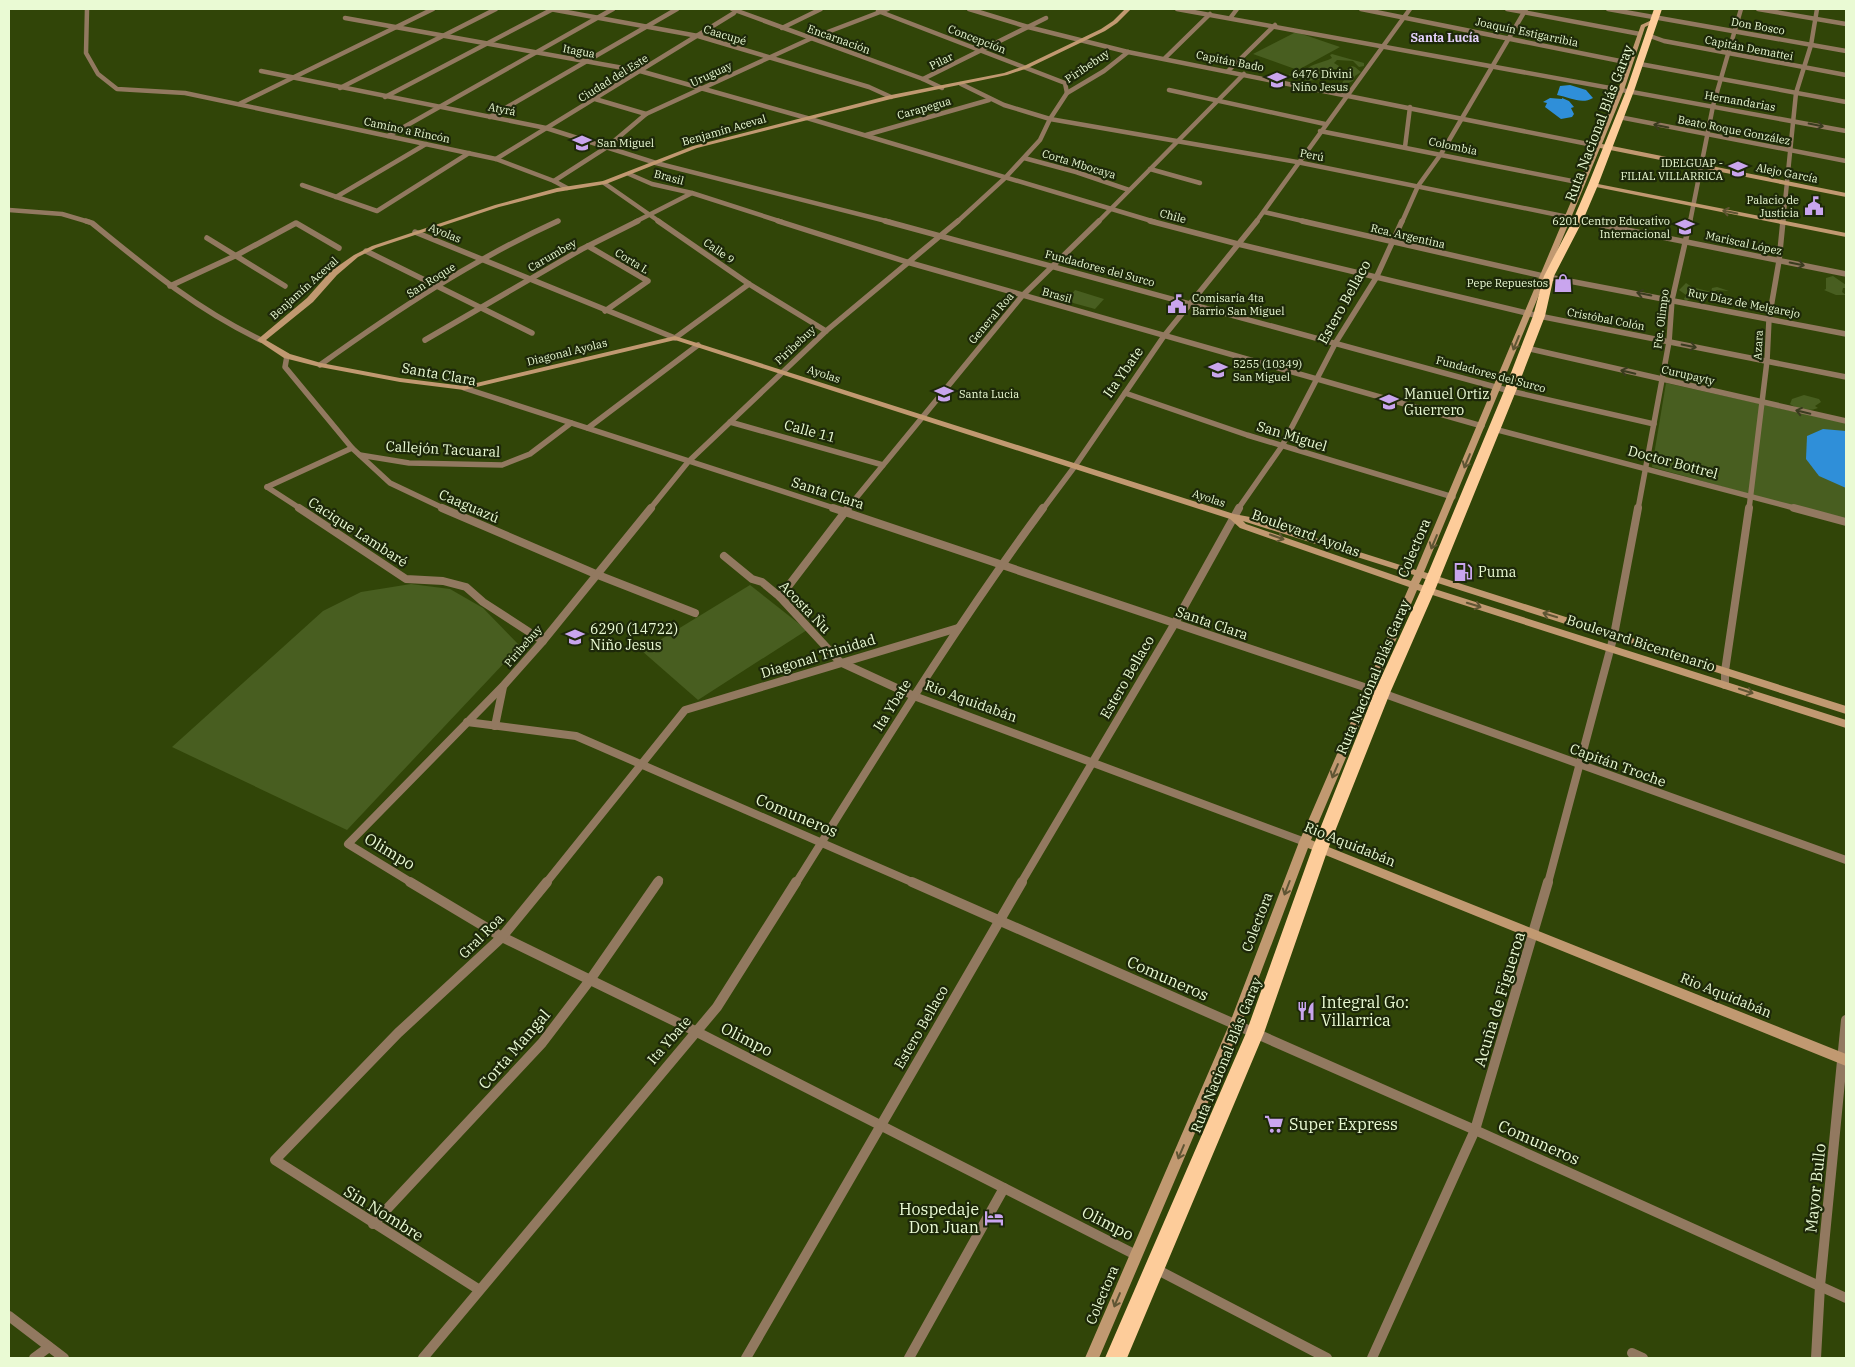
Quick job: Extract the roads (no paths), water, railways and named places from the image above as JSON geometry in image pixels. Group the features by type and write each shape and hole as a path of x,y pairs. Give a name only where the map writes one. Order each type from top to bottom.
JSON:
{"highway":[{"name":"Ruta Nacional Blás Garay","path":"1116,1358 1255,1033 1375,691 1424,582 1504,389 1526,348 1546,276 1573,218 1602,147 1619,117 1645,35 1656,16"}],"street":[{"name":"Camino a Rincón","path":"87,9 86,53 98,74 118,89 185,93 469,153 496,159 554,181 567,188"},
{"path":"239,104 432,9"},
{"path":"262,71 340,88 496,9"},
{"path":"385,97 551,9"},
{"name":"Caacupé","path":"551,9 698,36 869,87 891,97"},
{"path":"388,136 534,52 614,9"},
{"path":"490,117 677,9"},
{"name":"Encarnación","path":"734,9 923,79 942,88"},
{"name":"Ciudad del Este","path":"496,159 698,36 734,13 734,9"},
{"path":"782,28 821,9"},
{"name":"Concepción","path":"872,9 1065,83 1080,86"},
{"name":"Uruguay","path":"554,181 607,147 646,114 812,38 888,9"},
{"name":"Capitán Bado","path":"969,9 1028,27 1128,52 1348,94 1602,147"},
{"name":"Benjamín Aceval","path":"261,340 310,300 334,273 366,251 415,232 497,206 567,188 582,188 604,183 695,147 891,97 1005,74 1026,67 1082,40 1115,22 1128,9"},
{"name":"Hernandarias","path":"1177,9 1231,17 1846,130"},
{"path":"1231,17 1237,9"},
{"name":"Joaquín Estigarribia","path":"1361,9 1846,102"},
{"name":"Ita Ybate","path":"423,1358 478,1289 695,1031 718,1007 914,696 1001,564 1075,466 1164,336 1264,212 1297,162 1410,9"},
{"name":"Capitán Demattei","path":"1507,9 1525,10 1645,35 1664,41 1846,75"},
{"name":"Don Bosco","path":"1608,9 1846,51"},
{"name":"Fte. Olimpo","path":"1614,635 1669,342 1672,300 1686,242 1692,204 1713,106 1741,9"},
{"path":"1758,9 1846,24"},
{"name":"Azara","path":"1725,685 1725,671 1751,496 1760,402 1767,360 1769,319 1779,261 1796,92 1812,44 1817,9"},
{"name":"Estero Bellaco","path":"746,1358 999,920 1175,623 1233,517 1282,446 1336,342 1376,278 1418,186 1441,154 1525,10"},
{"path":"1165,58 1210,14"},
{"name":"Itagua","path":"345,18 640,71 807,118"},
{"name":"Pilar","path":"923,79 1046,18"},
{"path":"1228,71 1275,25"},
{"name":"Piribebuy","path":"348,844 504,685 598,575 688,462 826,331 942,234 1005,178 1040,140 1050,119 1067,93 1104,71 1128,52"},
{"name":"General Roa","path":"780,597 844,512 1022,296 1244,74"},
{"path":"1065,83 1067,93"},
{"name":"Perú","path":"961,84 989,100 1016,111 1050,119 1297,162 1573,218"},
{"name":"Atyrá","path":"340,88 547,128 656,163"},
{"path":"1169,90 1325,124"},
{"path":"1602,147 1626,90"},
{"path":"595,99 646,114"},
{"name":"Carapegua","path":"864,136 989,100"},
{"path":"1405,146 1410,107"},
{"name":"Beato Roque González","path":"1619,117 1846,161"},
{"name":"Chile","path":"807,118 1110,210 1376,278 1534,314"},
{"name":"Colombia","path":"1320,131 1405,146 1587,184"},
{"path":"336,197 426,144"},
{"name":"Alejo García","path":"1602,147 1846,195"},
{"path":"302,185 377,211 469,153"},
{"name":"Corta Mbocaya","path":"1024,158 1076,172 1129,190"},
{"name":"Fundadores del Surco","path":"656,163 942,234 1504,389 1654,424"},
{"path":"1150,169 1200,183"},
{"name":"Brasil","path":"629,174 652,184 692,193 907,262 1022,296 1488,427"},
{"name":"Calle 9","path":"604,183 749,284 826,331"},
{"path":"1587,184 1846,235"},
{"name":"Carumbey","path":"425,340 588,246 692,193"},
{"path":"9,210 84,219 92,223 170,286 227,324 261,340"},
{"name":"Rca. Argentina","path":"1264,212 1546,276"},
{"name":"Mariscal López","path":"1573,218 1846,274"},
{"name":"San Roque","path":"320,365 482,260 512,242 558,221"},
{"path":"170,286 296,223 339,248"},
{"name":"Ayolas","path":"415,232 674,338 1233,517"},
{"path":"208,238 237,254 285,286"},
{"name":"Corta L","path":"588,246 648,281 606,311"},
{"path":"366,251 532,333"},
{"name":"Ruy Díaz de Melgarejo","path":"1546,276 1846,334"},
{"path":"674,338 749,284"},
{"path":"1504,389 1534,314"},
{"name":"Cristóbal Colón","path":"1534,314 1846,376"},
{"name":"Diagonal Ayolas","path":"464,388 674,338"},
{"name":"Santa Clara","path":"261,340 287,356 320,365 400,380 464,388 1001,564 1375,691"},
{"path":"588,428 698,345"},
{"name":"Curupayty","path":"1526,348 1846,421"},
{"name":"Caaguazú","path":"287,356 285,367 352,448 390,483 416,497 598,575 694,613"},
{"name":"San Miguel","path":"1126,393 1178,413 1453,497"},
{"name":"Calle 11","path":"730,422 883,465"},
{"name":"Callejón Tacuaral","path":"360,455 409,463 502,465 523,459 571,423"},
{"name":"Doctor Bottrel","path":"1488,427 1646,467 1846,522"},
{"name":"Colectora","path":"1424,582 1453,497 1488,427"},
{"name":"Cacique Lambaré","path":"352,448 267,487 406,579 443,581 466,587 483,602 543,641"},
{"name":"Boulevard Ayolas","path":"1233,517 1243,526 1424,582"},
{"name":"Acosta Ñu","path":"724,556 780,597 840,662"},
{"name":"Boulevard Bicentenario","path":"1424,582 1614,635 1846,710"},
{"name":"Boulevard Bicentenario","path":"1424,582 1610,647 1846,724"},
{"name":"Diagonal Trinidad","path":"685,710 958,628"},
{"name":"Acuña de Figueroa","path":"1372,1358 1475,1130 1534,935 1614,635"},
{"name":"Rio Aquidabán","path":"840,662 914,696 1305,842 1844,1059"},
{"name":"Piribebuy","path":"495,726 504,685"},
{"name":"Colectora","path":"1092,1358 1235,1025 1305,842 1375,691"},
{"name":"Capitán Troche","path":"1375,691 1846,860"},
{"name":"Gral Roa","path":"275,1160 398,1033 502,937 685,710"},
{"name":"Comuneros","path":"467,722 576,736 822,842 1475,1130 1846,1298"},
{"name":"Olimpo","path":"348,844 502,937 695,1031 1136,1255"},
{"name":"Corta Mangal","path":"373,1224 542,1043 590,980 660,880"},
{"name":"Mayor Bullo","path":"1816,1358 1820,1286 1844,1059 1846,1020"},
{"name":"Sin Nombre","path":"275,1160 478,1289"},
{"path":"910,1358 1004,1188"},
{"path":"1154,1268 1327,1358"},
{"path":"9,1316 64,1358"},
{"path":"34,1358 49,1347"},
{"path":"1632,1353 1643,1358"}],"water":[{"path":"1570,85 1586,90 1593,98 1580,101 1557,95 1560,86"},
{"path":"1550,98 1562,98 1569,101 1574,107 1571,108 1574,114 1572,117 1561,119 1545,107 1547,103 1543,102"},
{"path":"1823,429 1846,431 1846,488 1819,476 1806,459 1807,436"}],"place":[{"name":"6476 Divini Niño Jesus","path":"1277,80"},
{"name":"San Miguel","path":"582,143"},
{"name":"IDELGUAP - FILIAL VILLARRICA","path":"1738,169"},
{"name":"Palacio de Justicia","path":"1814,206"},
{"name":"6201 Centro Educativo Internacional","path":"1685,227"},
{"name":"Pepe Repuestos","path":"1563,283"},
{"name":"Comisaría 4ta Barrio San Miguel","path":"1177,304"},
{"name":"5255 (10349) San Miguel","path":"1218,370"},
{"name":"Santa Lucia","path":"944,394"},
{"name":"Manuel Ortiz Guerrero","path":"1389,402"},
{"name":"Puma","path":"1463,572"},
{"name":"6290 (14722) Niño Jesus","path":"575,637"},
{"name":"Integral Go: Villarrica","path":"1306,1011"},
{"name":"Super Express","path":"1274,1124"},
{"name":"Hospedaje Don Juan","path":"994,1218"}],"district":[{"name":"Santa Lucía","path":"1445,38"}]}
